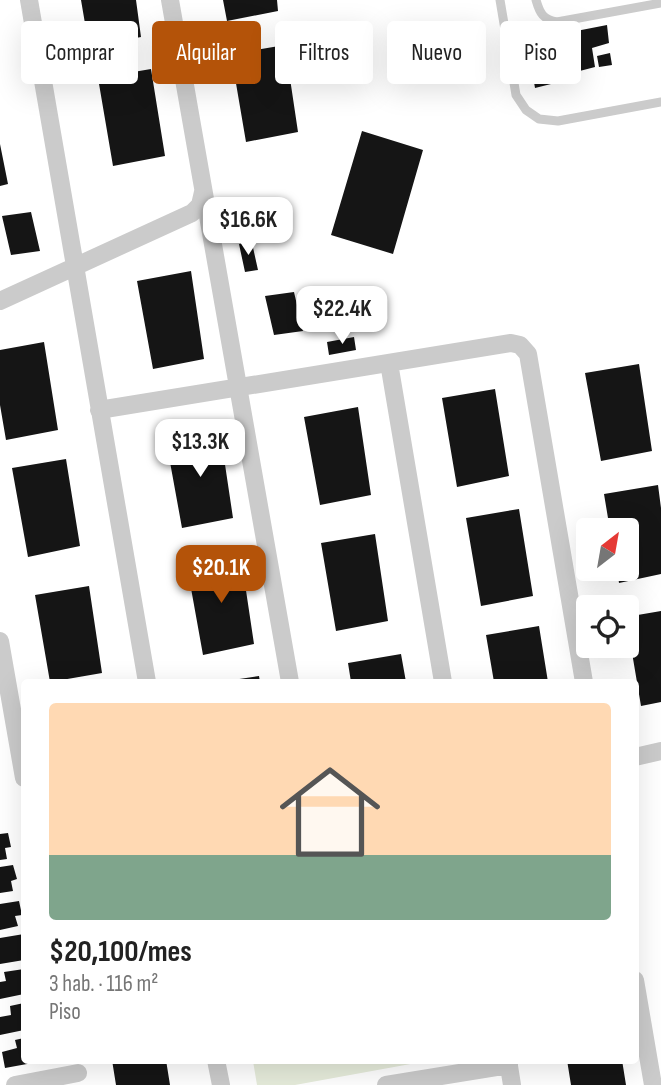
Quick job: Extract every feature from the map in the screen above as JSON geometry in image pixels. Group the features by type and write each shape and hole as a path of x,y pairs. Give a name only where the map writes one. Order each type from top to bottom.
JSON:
{"street":[{"path":"29,0 146,679"},
{"path":"170,0 289,679"},
{"path":"0,301 187,215 200,205 203,192"},
{"path":"187,215 201,218 210,232"},
{"path":"99,410 511,344 520,345 528,354 583,679"},
{"path":"389,363 442,679"},
{"path":"0,642 21,761"},
{"path":"639,756 661,751"},
{"path":"639,1003 653,1085"},
{"path":"217,1064 221,1085"},
{"path":"386,1085 503,1064"},
{"path":"509,1064 512,1085"},
{"path":"16,1085 78,1073"}],"lane":[{"path":"500,0 516,95 527,110 540,118 558,121 661,103"},
{"path":"536,0 539,14 557,23 661,3"}],"green space":[{"path":"254,1064 410,1064 295,1085 257,1085"}],"building":[{"path":"81,0 136,0 141,37 138,38 138,21 85,21"},
{"path":"223,0 277,0 278,11 227,21"},
{"path":"607,25 609,43 592,48 595,67 581,71 581,30"},
{"path":"275,47 275,84 291,84 298,132 246,142 236,84 261,84 261,49"},
{"path":"610,53 612,65 599,67 597,56"},
{"path":"151,69 165,156 113,166 99,84 138,84 138,71"},
{"path":"534,84 551,84 535,88"},
{"path":"362,131 423,150 393,254 331,235"},
{"path":"0,144 8,184 0,186"},
{"path":"31,212 40,251 11,255 2,216"},
{"path":"252,243 258,270 245,272 239,244"},
{"path":"191,271 204,359 153,369 137,281"},
{"path":"294,292 303,331 274,335 265,296"},
{"path":"354,337 356,350 329,355 327,342"},
{"path":"44,342 58,430 6,440 0,405 0,350"},
{"path":"639,364 652,451 601,461 585,373"},
{"path":"495,389 509,476 457,487 442,398"},
{"path":"358,407 371,495 320,505 304,417"},
{"path":"220,431 233,518 182,528 166,440"},
{"path":"66,459 80,546 28,557 12,468"},
{"path":"658,485 661,508 661,574 639,579 639,518 608,518 604,494"},
{"path":"519,509 533,596 481,606 466,518"},
{"path":"375,534 388,621 336,631 321,543"},
{"path":"241,557 254,644 203,655 187,566"},
{"path":"89,586 102,673 49,679 35,595"},
{"path":"661,611 661,702 641,706 639,679 636,679 633,658 639,658 639,615"},
{"path":"539,626 548,679 493,679 486,635"},
{"path":"401,654 405,679 351,679 348,663"},
{"path":"8,833 11,847 5,848 7,859 0,860 0,834"},
{"path":"13,865 17,879 11,881 13,891 0,893 0,867"},
{"path":"19,901 21,915 15,916 18,926 0,930 0,904"},
{"path":"21,934 21,960 0,964 0,938"},
{"path":"21,969 21,995 0,999 0,982 6,981 4,972"},
{"path":"21,1004 21,1031 0,1035 0,1017 11,1015 10,1006"},
{"path":"21,1039 21,1064 27,1064 5,1068 2,1052 17,1048 15,1040"},
{"path":"113,1064 167,1064 170,1085 116,1085"},
{"path":"568,1064 623,1064 626,1085 571,1085"}]}
